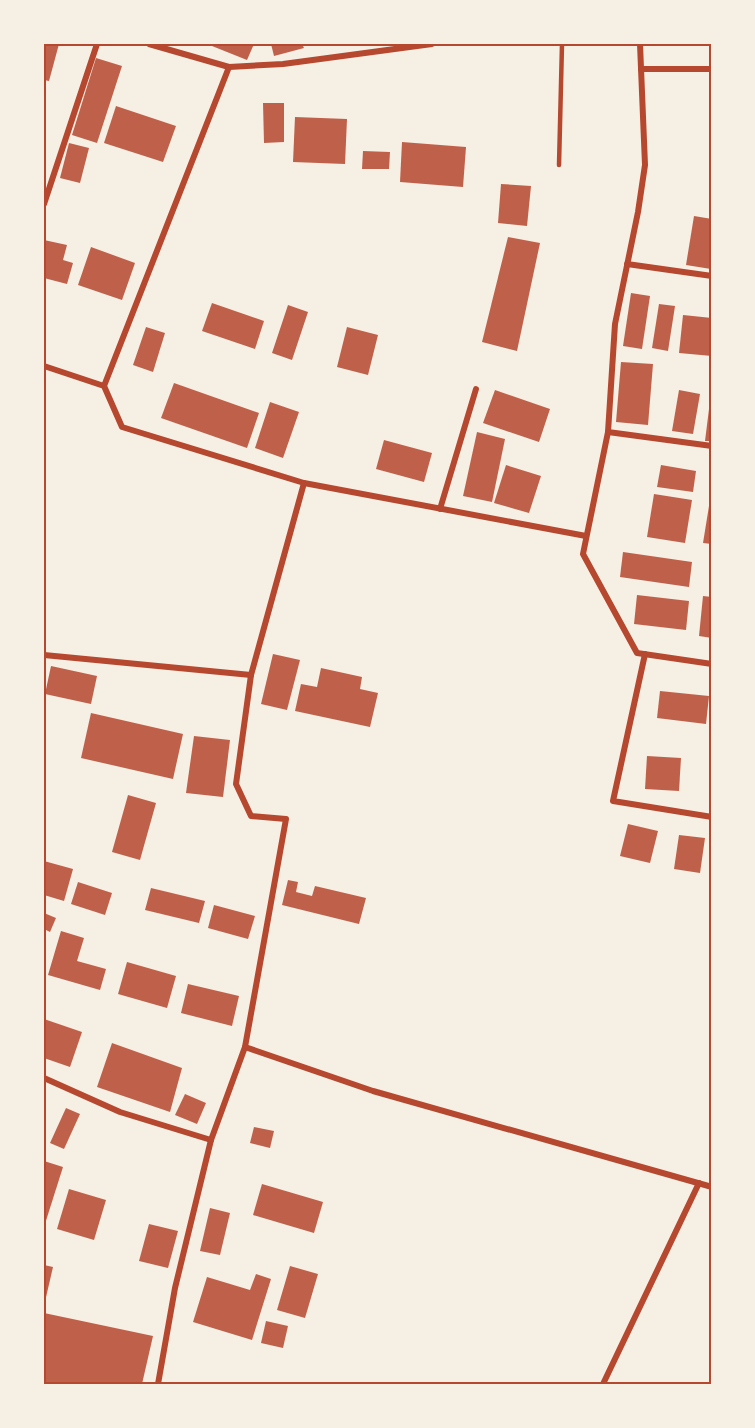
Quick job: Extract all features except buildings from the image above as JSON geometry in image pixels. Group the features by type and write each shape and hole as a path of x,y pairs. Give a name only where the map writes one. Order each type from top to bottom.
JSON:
{"street":[{"path":"44,204 97,44"},
{"path":"149,44 229,67 283,64 432,44"},
{"path":"640,44 645,165 615,324 608,432 583,554 637,653 711,664"},
{"path":"229,67 104,386 122,427 304,483 586,536"},
{"path":"640,69 711,69"},
{"path":"627,264 711,276"},
{"path":"44,366 104,386"},
{"path":"440,509 476,389"},
{"path":"608,432 711,446"},
{"path":"158,1384 175,1287 211,1140 245,1047 286,819 251,816 236,784 251,675 304,483"},
{"path":"645,654 613,801 711,817"},
{"path":"44,655 251,675"},
{"path":"245,1047 373,1092 711,1187"},
{"path":"44,1078 120,1112 211,1140"},
{"path":"603,1384 699,1184"}],"lane":[{"path":"559,165 562,44"}]}
